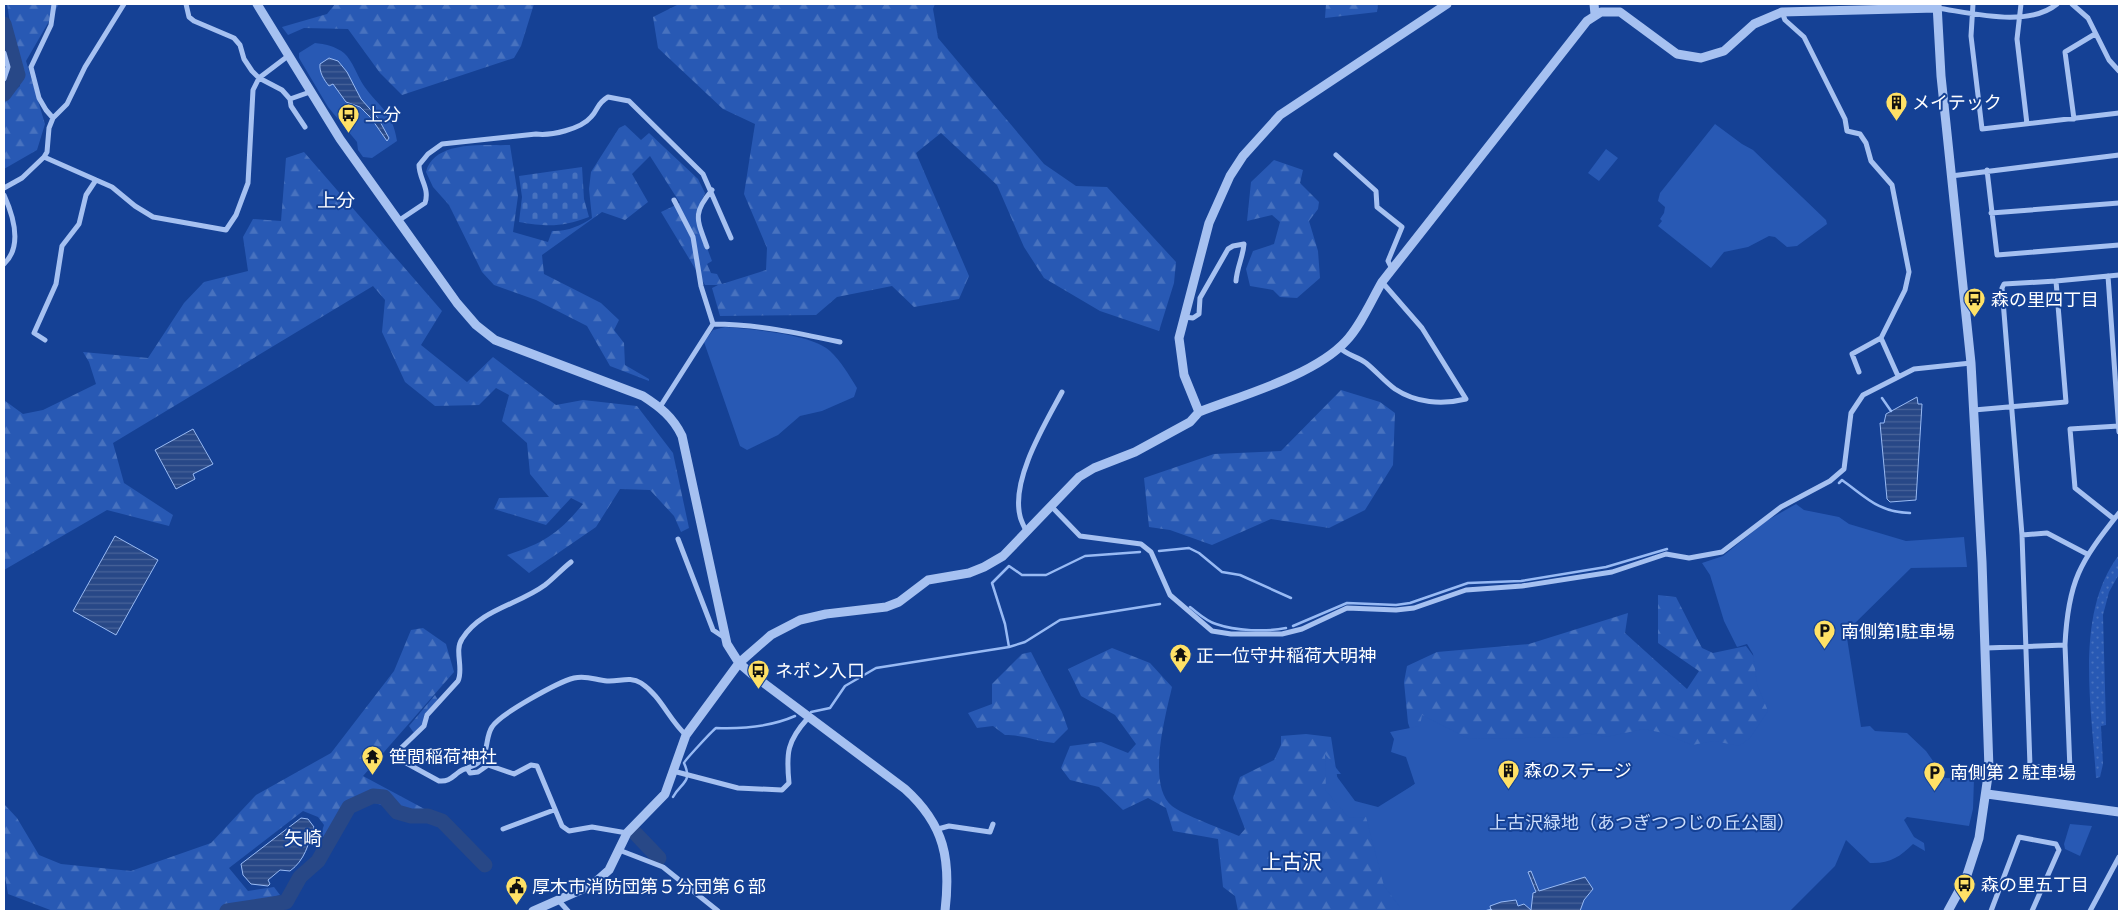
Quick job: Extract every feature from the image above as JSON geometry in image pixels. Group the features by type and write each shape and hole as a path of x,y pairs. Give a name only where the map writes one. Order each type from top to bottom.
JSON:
{"street":[{"path":"53,118 39,98 31,67 51,25 54,4"},
{"path":"4,188 22,178 48,152 49,128 53,118 67,104 85,68 124,4"},
{"path":"186,4 186,11 194,21 234,38 240,45 244,59 259,78 273,84 290,99 291,106 305,127"},
{"path":"257,4 340,139 397,221 476,326 495,340 643,396 660,407 676,424 682,436 725,639 739,663 808,718 905,789 926,810 938,829 946,854 948,889 945,911"},
{"path":"1199,412 1181,363 1179,338 1209,223 1230,176 1243,156 1280,116 1447,4"},
{"path":"1594,4 1595,14"},
{"path":"1974,4 1972,13 1973,59 1982,129 2119,114"},
{"path":"2021,4 2018,17 2017,39 2027,124"},
{"path":"533,911 559,901 601,879 609,870 627,833 660,802 686,735 739,663 771,635 800,620 826,614 886,607 899,602 928,580 984,568 1003,556 1068,488 1094,468 1141,449 1190,422 1199,412 1284,380 1330,356 1340,348 1355,329 1382,282 1587,21 1595,14 1607,7 1626,15 1678,54 1690,58 1701,58 1724,51 1754,24 1782,12 1937,6 1972,13 2018,17 2044,13 2058,4"},
{"path":"2072,4 2088,18 2109,60 2119,70"},
{"path":"1937,6 1951,176 1971,363 1986,648 1989,769 1980,838 1966,878 1948,911"},
{"path":"1782,12 1785,20 1804,37 1845,119 1847,131 1860,134 1866,143 1871,161 1892,185 1909,272 1905,290 1881,338 1852,354 1852,359 1859,372"},
{"path":"2074,119 2065,52 2095,34"},
{"path":"4,53 8,67 4,79"},
{"path":"44,157 112,187 135,206 154,217 226,230 236,215 248,183 253,90 259,78 288,56"},
{"path":"290,99 310,92"},
{"path":"397,221 425,203 427,190 419,172 419,165 428,154 442,144 536,134 548,136 566,131 591,118 599,102 608,96 629,101 703,174 712,190 731,238"},
{"path":"1336,155 1376,191 1377,207 1402,227 1388,261 1392,270"},
{"path":"1951,176 1987,170 2119,156"},
{"path":"1987,170 1997,255 2119,245"},
{"path":"45,340 34,333 56,284 62,246 79,224 86,195 96,180"},
{"path":"707,247 696,216 700,204 712,190"},
{"path":"4,195 11,210 16,230 9,259 4,264"},
{"path":"674,200 693,237 696,274 713,324"},
{"path":"1991,213 2119,203"},
{"path":"1184,317 1193,318 1199,314 1200,298 1228,249 1244,244 1243,254 1236,267 1236,280"},
{"path":"2119,275 2004,284 2002,288 2022,535 2030,766 2070,770 2065,645 2070,594 2087,554 2119,513"},
{"path":"2108,276 2119,432"},
{"path":"1974,410 2066,402 2056,281"},
{"path":"1340,348 1365,362 1395,389 1421,402 1455,402 1466,399 1422,328 1382,282"},
{"path":"660,407 713,324"},
{"path":"713,324 736,324 795,332 840,342"},
{"path":"1881,338 1898,376"},
{"path":"1050,506 1080,536 1141,544 1151,552 1172,597 1212,631 1231,634 1282,634 1302,629 1347,608 1396,610 1414,608 1466,590 1522,586 1612,572 1666,554 1689,558 1727,550 1764,518 1830,481 1844,469 1850,419 1857,403 1869,391 1898,376 1921,368 1971,363"},
{"path":"1026,530 1020,516 1019,494 1022,473 1062,392"},
{"path":"2114,519 2075,488 2070,430 2119,426"},
{"path":"2022,535 2047,534 2087,554"},
{"path":"678,538 713,630 725,639"},
{"path":"571,562 563,566 544,586 495,610 468,632 460,644 461,674 458,681 427,715 424,726 396,753 397,758 439,782 450,779 484,757 492,726 519,706 572,679 590,676 607,681 630,679 640,682 660,701 678,728 686,735"},
{"path":"1986,648 2065,645"},
{"path":"673,771 738,788 782,790 789,783 787,763 790,742 808,718"},
{"path":"467,768 470,773 478,772 488,765 514,774 531,765 537,766 562,826 569,831 592,827 627,833"},
{"path":"1986,794 2119,812"},
{"path":"503,829 554,810"},
{"path":"938,829 948,826 990,832 993,824"},
{"path":"1991,911 2019,836 2056,844 2059,850 2032,911"},
{"path":"619,850 662,867 718,911"},
{"path":"2092,910 2119,857"},
{"path":"559,901 568,911"}],"green space":[{"path":"7,4 59,4 26,61 45,124 37,150 4,169 4,100 20,86"},
{"path":"335,4 534,4 521,46 514,58 402,95 380,73 348,29 304,28 288,35 282,27 327,14"},
{"path":"679,4 935,4 933,9 938,38 1044,164 1076,186 1107,187 1176,262 1174,283 1159,331 1100,311 1044,278 1024,247 997,185 941,133 916,153 969,276 959,299 914,307 892,286 837,297 816,315 720,316 712,288 718,285 705,285 661,212 680,203 650,156 632,174 648,202 625,220 602,212 542,255 544,274 601,303 619,320 614,330 624,343 625,365 649,379 649,381 610,366 587,326 536,300 494,285 482,272 449,205 433,187 426,172 431,162 439,154 449,150 461,147 510,145 518,196 513,232 548,242 552,231 573,228 592,218 589,189 591,172 619,128 625,125 641,140 649,133 698,179 705,193 695,216 712,261 707,264 711,273 717,274 722,284 766,270 767,248 744,194 755,124 723,109 658,48 653,17"},
{"path":"1326,4 1378,4 1377,12 1325,18"},
{"path":"315,43 330,46 344,53 350,60 364,86 389,116 397,141 372,158 363,157 358,150 357,142 328,107 299,58 299,53"},
{"path":"1715,124 1753,150 1826,220 1827,224 1797,246 1787,247 1775,237 1769,236 1748,247 1724,252 1711,268 1658,226 1662,221 1660,219 1665,207 1658,201 1660,193"},
{"path":"1606,149 1618,158 1599,181 1588,173"},
{"path":"304,152 442,311 421,345 467,382 493,357 556,405 583,400 637,406 673,453 689,528 681,532 674,516 650,490 620,489 596,527 529,573 507,555 541,542 550,536 566,523 583,504 571,498 546,525 494,509 499,498 549,497 530,474 527,443 502,421 509,395 496,388 479,405 435,406 405,382 382,332 385,300 373,286 113,443 124,483 173,515 169,526 107,510 4,570 4,400 23,414 43,410 96,384 89,362 83,352 148,358 184,303 204,282 248,271 243,237 253,219 281,221 286,158"},
{"path":"1274,160 1303,170 1300,183 1319,202 1318,209 1309,221 1318,251 1320,278 1297,298 1280,297 1273,290 1250,286 1246,269 1253,251 1274,244 1280,222 1272,215 1247,221 1251,182"},
{"path":"582,167 584,199 589,217 571,223 555,225 519,222 522,197 519,176"},
{"path":"725,327 780,333 810,340 822,345 834,355 851,378 857,388 854,397 822,411 800,416 778,435 747,450 740,446 704,342 713,330"},
{"path":"1341,390 1380,402 1395,413 1393,465 1365,510 1329,528 1271,519 1212,545 1170,530 1149,527 1144,478 1214,454 1281,451"},
{"name":"上古沢緑地（あつぎつつじの丘公園）","path":"1796,504 1804,510 1839,517 1849,524 1906,541 1964,537 1967,567 1911,568 1851,627 1847,638 1861,727 1870,726 1875,731 1907,733 1926,751 1945,778 1974,779 1973,809 1969,826 1907,817 1904,820 1914,837 1924,843 1925,851 1913,844 1894,859 1877,863 1870,863 1846,840 1835,866 1790,911 1398,911 1400,907 1384,886 1366,817 1349,818 1326,791 1325,754 1341,774 1335,774 1355,801 1378,807 1415,784 1406,757 1391,752 1394,739 1390,732 1420,726 1422,715 1469,739 1574,737 1587,733 1606,737 1644,729 1663,733 1692,745 1714,741 1739,746 1750,738 1768,711 1757,684 1753,654 1747,644 1737,647 1724,621 1710,575 1702,563 1723,556 1766,521"},
{"path":"2119,555 2119,574 2109,592 2103,615 2106,725 2101,726 2103,764 2100,777 2096,778 2090,692 2089,662 2091,633 2096,605 2105,578"},
{"path":"1658,595 1676,597 1702,648 1713,653 1746,646 1772,681 1783,753 1416,911 1238,911 1235,896 1223,887 1218,839 1173,831 1166,808 1148,798 1123,810 1099,787 1070,780 1061,768 1070,746 1101,742 1128,753 1136,744 1115,715 1081,696 1068,669 1112,648 1150,663 1172,687 1160,749 1159,766 1160,782 1164,796 1172,806 1239,836 1245,829 1233,798 1240,777 1274,760 1281,745 1281,736 1306,734 1331,737 1340,795 1378,811 1420,780 1422,761 1408,723 1404,682 1407,666 1437,652 1529,644 1628,613 1625,633 1687,689 1699,671 1658,643"},
{"path":"423,628 446,644 454,672 363,776 432,813 432,821 362,799 318,843 324,825 318,817 303,811 229,868 248,891 274,887 280,895 222,911 53,911 8,894 4,871 4,804 17,818 39,855 61,864 131,871 211,843 256,795 331,753 394,671 411,630"},
{"path":"1031,652 1062,712 1068,729 1054,743 1005,735 993,726 977,728 968,713 992,704 992,684 1022,654"},
{"path":"435,695 438,700 424,715 423,724 414,733 409,726"},
{"path":"2070,824 2092,826 2080,856 2065,849 2064,844"}],"shaded area":[{"path":"329,58 338,61 347,72 361,99 378,118 389,138 387,141 371,118 360,107 346,102 333,84 329,86 325,81 321,73 320,64"},
{"path":"1917,397 1918,404 1922,404 1916,500 1890,502 1887,499 1880,423 1884,423 1886,414"},
{"path":"193,429 213,464 193,474 195,479 176,489 155,450"},
{"path":"115,536 158,560 116,635 73,611"},
{"path":"301,818 308,819 314,827 305,852 299,862 290,871 280,870 268,880 270,884 268,886 251,884 243,875 241,864"},
{"path":"1531,871 1539,891 1585,877 1593,889 1584,900 1580,911 1491,911 1490,906 1516,900 1518,906 1524,904 1531,910 1533,893 1536,892 1528,872"}],"waterway":[{"path":"4,24 18,75 4,94"},
{"path":"1882,398 1891,411"},
{"path":"1839,483 1842,480 1881,507 1910,513"},
{"path":"1159,551 1189,548 1199,553 1222,572 1240,575 1291,598"},
{"path":"1293,626 1347,603 1396,605 1410,603 1468,583 1521,581 1606,567 1667,549"},
{"path":"1009,647 1005,624 992,583 1009,566 1022,575 1046,575 1085,556 1140,552"},
{"path":"811,712 830,708 845,686 876,668 1009,647 1025,642 1060,620 1160,604"},
{"path":"1190,607 1209,621 1233,628 1251,630 1286,628"},
{"path":"673,797 687,779 684,763 716,728 736,728 776,723 795,716"},
{"path":"227,911 286,902 300,877 318,861 349,807 373,796 384,797 397,812 411,816 428,816 442,821 485,865"},
{"path":"636,834 659,858"},
{"path":"1487,911 1491,910"}],"place":[{"name":"メイテック","path":"1896,121"},
{"name":"上分","path":"349,133"},
{"name":"森の里四丁目","path":"1975,318"},
{"name":"南側第1駐車場","path":"1825,650"},
{"name":"正一位守井稲荷大明神","path":"1180,674"},
{"name":"ネポン入口","path":"759,689"},
{"name":"笹間稲荷神社","path":"373,775"},
{"name":"森のステージ","path":"1508,789"},
{"name":"南側第２駐車場","path":"1934,791"},
{"name":"森の里五丁目","path":"1965,903"},
{"name":"厚木市消防団第５分団第６部","path":"516,905"}],"district":[{"name":"上分","path":"336,200"},
{"name":"矢崎","path":"303,838"},
{"name":"上古沢","path":"1292,862"}]}
